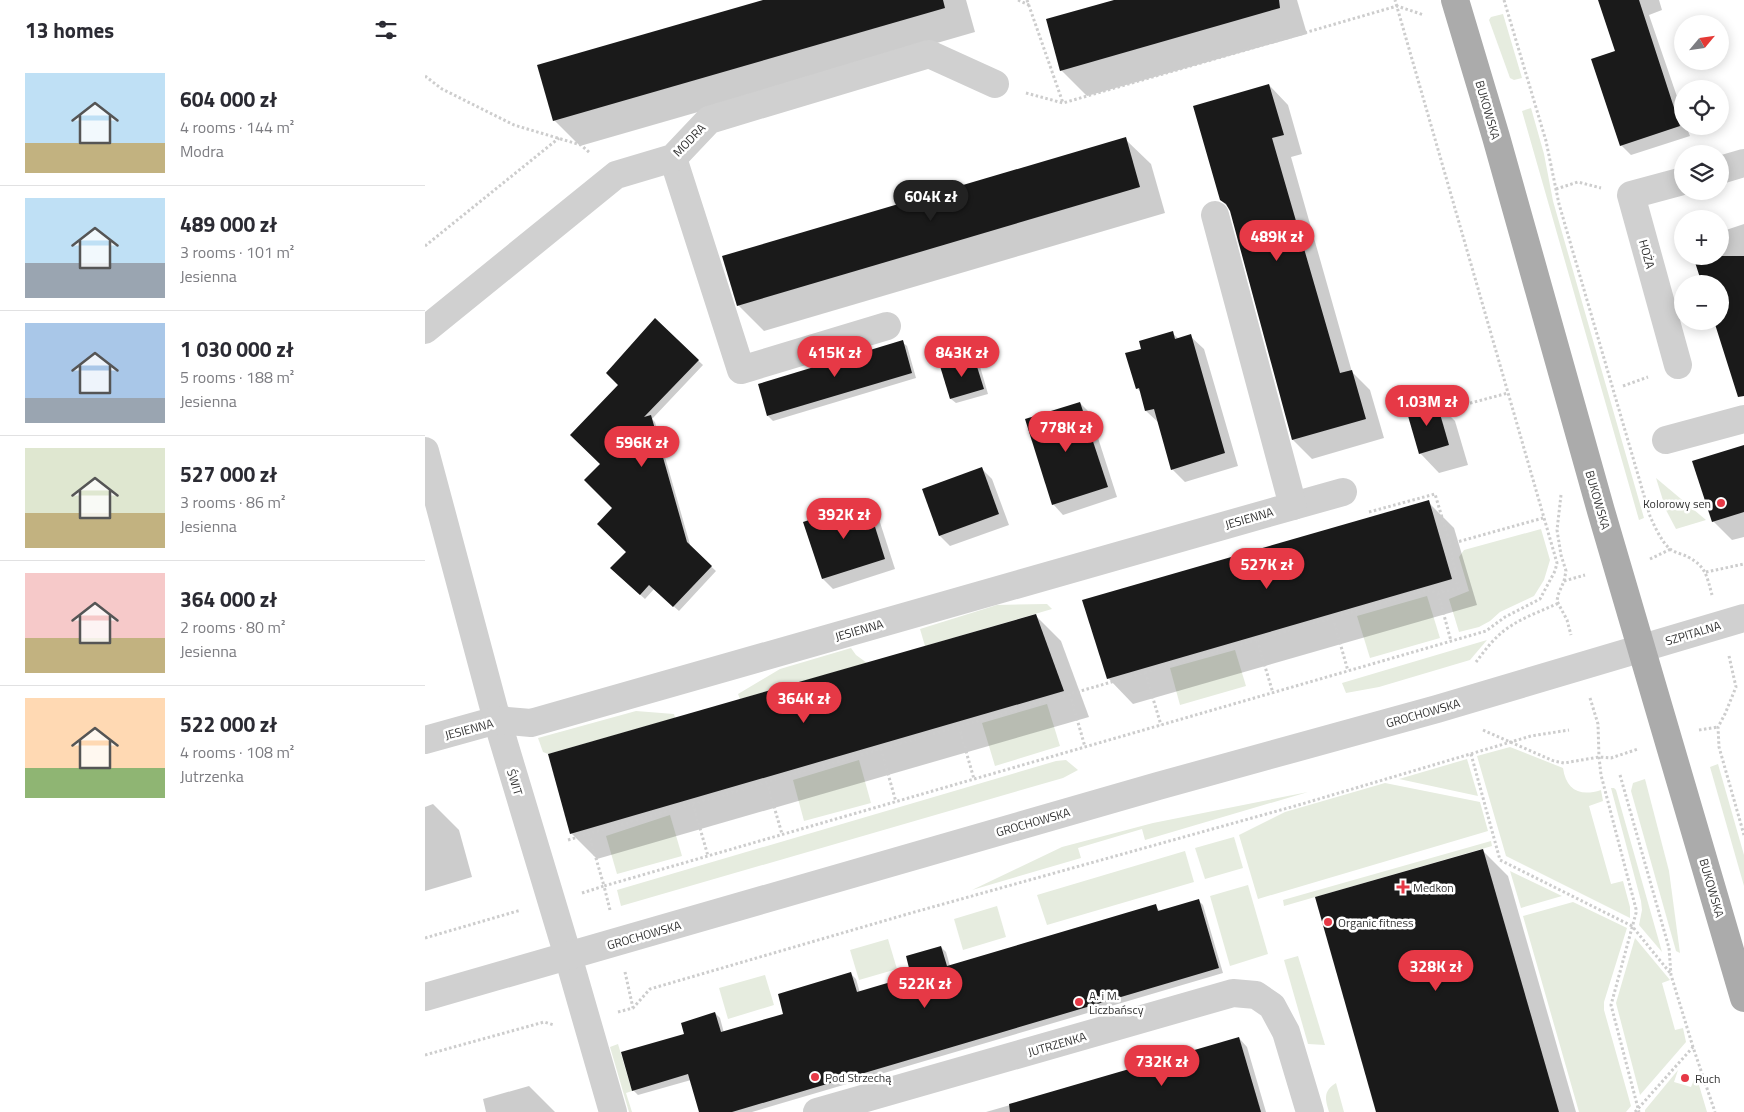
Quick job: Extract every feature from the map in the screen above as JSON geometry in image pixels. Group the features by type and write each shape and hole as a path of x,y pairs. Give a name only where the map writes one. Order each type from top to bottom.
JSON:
{"main road":[{"name":"BUKOWSKA","path":"1455,0 1744,998"}],"street":[{"name":"MODRA","path":"425,330 616,175 673,158 709,120 929,54 995,84"},
{"path":"673,158 741,370 887,326"},
{"path":"1729,167 1744,163"},
{"path":"1631,195 1674,183"},
{"name":"HOŻA","path":"1631,195 1678,365"},
{"path":"1215,215 1293,506"},
{"path":"1666,440 1744,419"},
{"name":"ŚWIT","path":"425,451 497,720 613,1112"},
{"name":"JESIENNA","path":"425,740 497,720 531,723 1343,492"},
{"name":"SZPITALNA","path":"1642,648 1744,618"},
{"name":"GROCHOWSKA","path":"425,998 1158,786 1437,709 1642,648"},
{"name":"JUTRZENKA","path":"817,1112 1233,993 1256,995 1272,1006 1285,1032 1310,1112"}],"path":[{"path":"1018,0 1029,5"},
{"path":"1027,0 1063,103"},
{"path":"633,1008 604,886 1486,631 1505,617 1540,599 1557,564 1395,0"},
{"path":"1504,0 1546,141 1559,204 1650,516 1656,529 1671,549"},
{"path":"995,84 1063,103 1397,6 1424,15 1422,8"},
{"path":"425,76 442,89 514,125 581,145 616,175"},
{"path":"425,246 559,138"},
{"path":"1556,189 1578,182 1631,195"},
{"path":"1441,411 1508,393"},
{"path":"1561,487 1557,530 1566,571 1558,595 1559,604 1567,620"},
{"path":"567,840 1428,590 1437,593 1459,588 1450,544 1435,494 1366,512"},
{"path":"1450,544 1543,518"},
{"path":"1706,572 1744,564"},
{"path":"1437,593 1451,641"},
{"path":"1474,665 1498,635 1513,624 1559,604"},
{"path":"1333,618 1348,671"},
{"path":"1257,640 1273,692"},
{"path":"1145,672 1161,725"},
{"path":"1735,680 1736,686 1718,727 1718,740 1744,835"},
{"path":"1070,694 1085,747"},
{"path":"1437,709 1554,761 1563,763 1599,757"},
{"path":"1598,724 1601,775 1636,909 1611,1005 1639,1110"},
{"path":"959,727 974,779"},
{"path":"425,1055 544,1022 564,1028 633,1008 650,989 911,913 1295,806 1531,736 1569,730"},
{"path":"881,749 896,802"},
{"path":"1471,754 1500,860 1632,926 1671,975"},
{"path":"1620,775 1669,948 1671,975 1715,1112"},
{"path":"767,782 782,834"},
{"path":"693,804 708,856"},
{"path":"1635,1112 1639,1110 1693,1047"}],"shaded area":[{"path":"1503,14 1522,78 1514,80 1510,78 1489,20 1491,17"},
{"path":"1531,108 1544,154 1553,201 1644,518 1639,520 1522,111"},
{"path":"1656,478 1706,520 1676,529 1666,510"},
{"path":"1541,529 1550,560 1544,580 1534,596 1500,612 1490,621 1479,627 1459,632 1449,599 1469,591 1459,557 1464,550"},
{"path":"1427,596 1440,638 1370,658 1357,616"},
{"path":"1047,604 1052,609 925,646 920,629 997,605"},
{"path":"1487,640 1470,660 1379,687 1346,693 1342,683"},
{"path":"851,648 856,655 867,663 740,699 738,694 780,669"},
{"path":"1235,650 1246,686 1180,705 1170,668"},
{"path":"1047,704 1060,746 995,766 982,723"},
{"path":"636,711 674,714 675,718 548,754 543,752 538,738"},
{"path":"1510,747 1563,768 1567,782 1575,790 1587,793 1601,790 1603,801 1589,806 1611,884 1623,881 1630,907 1630,918 1506,856 1477,756"},
{"path":"1467,759 1478,796 1399,779"},
{"path":"859,760 871,803 804,821 793,780"},
{"path":"1066,760 1078,770 1063,778 621,906 617,890 1056,761"},
{"path":"1718,764 1744,855 1744,886 1710,767"},
{"path":"1645,779 1669,871 1680,953 1676,951 1631,791 1633,783"},
{"path":"1385,783 1480,802 1488,831 1258,899 1239,835 1285,812"},
{"path":"1611,788 1616,790 1662,952 1639,925 1642,910 1641,901"},
{"path":"1308,792 1145,840 1142,829 1078,848 1081,858 972,890 1062,847 1153,823"},
{"path":"670,815 682,856 617,874 606,836"},
{"path":"1234,837 1243,868 1205,879 1195,848"},
{"path":"1491,841 1492,846 1284,906 1283,900"},
{"path":"1185,851 1194,882 1047,925 1037,895"},
{"path":"1510,871 1562,896 1521,908"},
{"path":"1248,885 1268,954 1230,966 1210,896"},
{"path":"1573,902 1627,928 1604,1002 1604,1010 1631,1106 1626,1112 1579,1112 1523,916"},
{"path":"997,906 1006,937 963,950 954,919"},
{"path":"1635,938 1670,980 1662,983 1675,1030 1683,1028 1686,1042 1640,1095 1616,1003"},
{"path":"888,939 897,969 859,980 850,950"},
{"path":"1298,956 1325,1045 1308,1044 1284,960"},
{"path":"765,975 774,1005 728,1019 719,988"},
{"path":"618,1044 632,1091 626,1093 632,1112 629,1112 610,1047"},
{"path":"1678,1070 1674,1082 1691,1087 1696,1075 1707,1112 1645,1112 1645,1110"},
{"path":"1336,1083 1344,1112 1329,1112 1326,1096 1329,1089"}],"building":[{"path":"763,0 943,0 945,8 553,121 537,65"},
{"path":"1114,0 1279,0 1280,8 1060,71 1046,19"},
{"path":"1598,0 1639,0 1674,108 1674,128 1620,146 1591,59 1615,51"},
{"path":"1269,84 1284,135 1272,138 1340,373 1352,370 1366,419 1292,440 1230,211 1226,204 1220,200 1193,106"},
{"path":"1126,137 1140,187 737,306 722,256"},
{"path":"1729,256 1744,256 1744,396 1738,397 1717,330 1729,330 1729,275 1699,275 1696,265 1729,265"},
{"path":"655,318 699,360 644,417 651,415 687,542 712,566 673,607 649,585 640,595 610,568 626,552 597,524 612,508 584,480 600,464 570,435 618,385 606,373"},
{"path":"1173,331 1175,339 1191,334 1225,453 1171,470 1154,409 1145,411 1139,388 1136,389 1125,353 1141,349 1139,341"},
{"path":"903,340 912,373 767,416 758,384"},
{"path":"974,357 984,389 950,399 940,366"},
{"path":"1436,400 1449,445 1419,454 1406,409"},
{"path":"1080,402 1108,487 1052,505 1025,419"},
{"path":"1744,445 1744,512 1712,522 1692,461"},
{"path":"982,467 999,514 939,536 922,489"},
{"path":"1429,500 1452,579 1107,679 1082,600"},
{"path":"867,501 885,559 822,579 803,522"},
{"path":"1036,614 1064,691 570,834 548,754"},
{"path":"1483,849 1559,1112 1376,1112 1315,897"},
{"path":"1199,899 1219,968 732,1112 699,1112 688,1074 632,1091 621,1052 684,1034 681,1023 715,1012 721,1032 783,1014 778,994 851,972 857,992 911,976 906,956 941,946 947,966 1156,904 1158,911"},
{"path":"1239,1037 1261,1112 1010,1112 1009,1104"}],"place":[{"name":"Kolorowy sen","path":"1721,503"},
{"name":"Medkon","path":"1403,887"},
{"name":"Organic fitness","path":"1328,922"},
{"name":"A. i M. Liczbańscy","path":"1079,1002"},
{"name":"Pod Strzechą","path":"815,1077"},
{"name":"Ruch","path":"1685,1078"}]}
